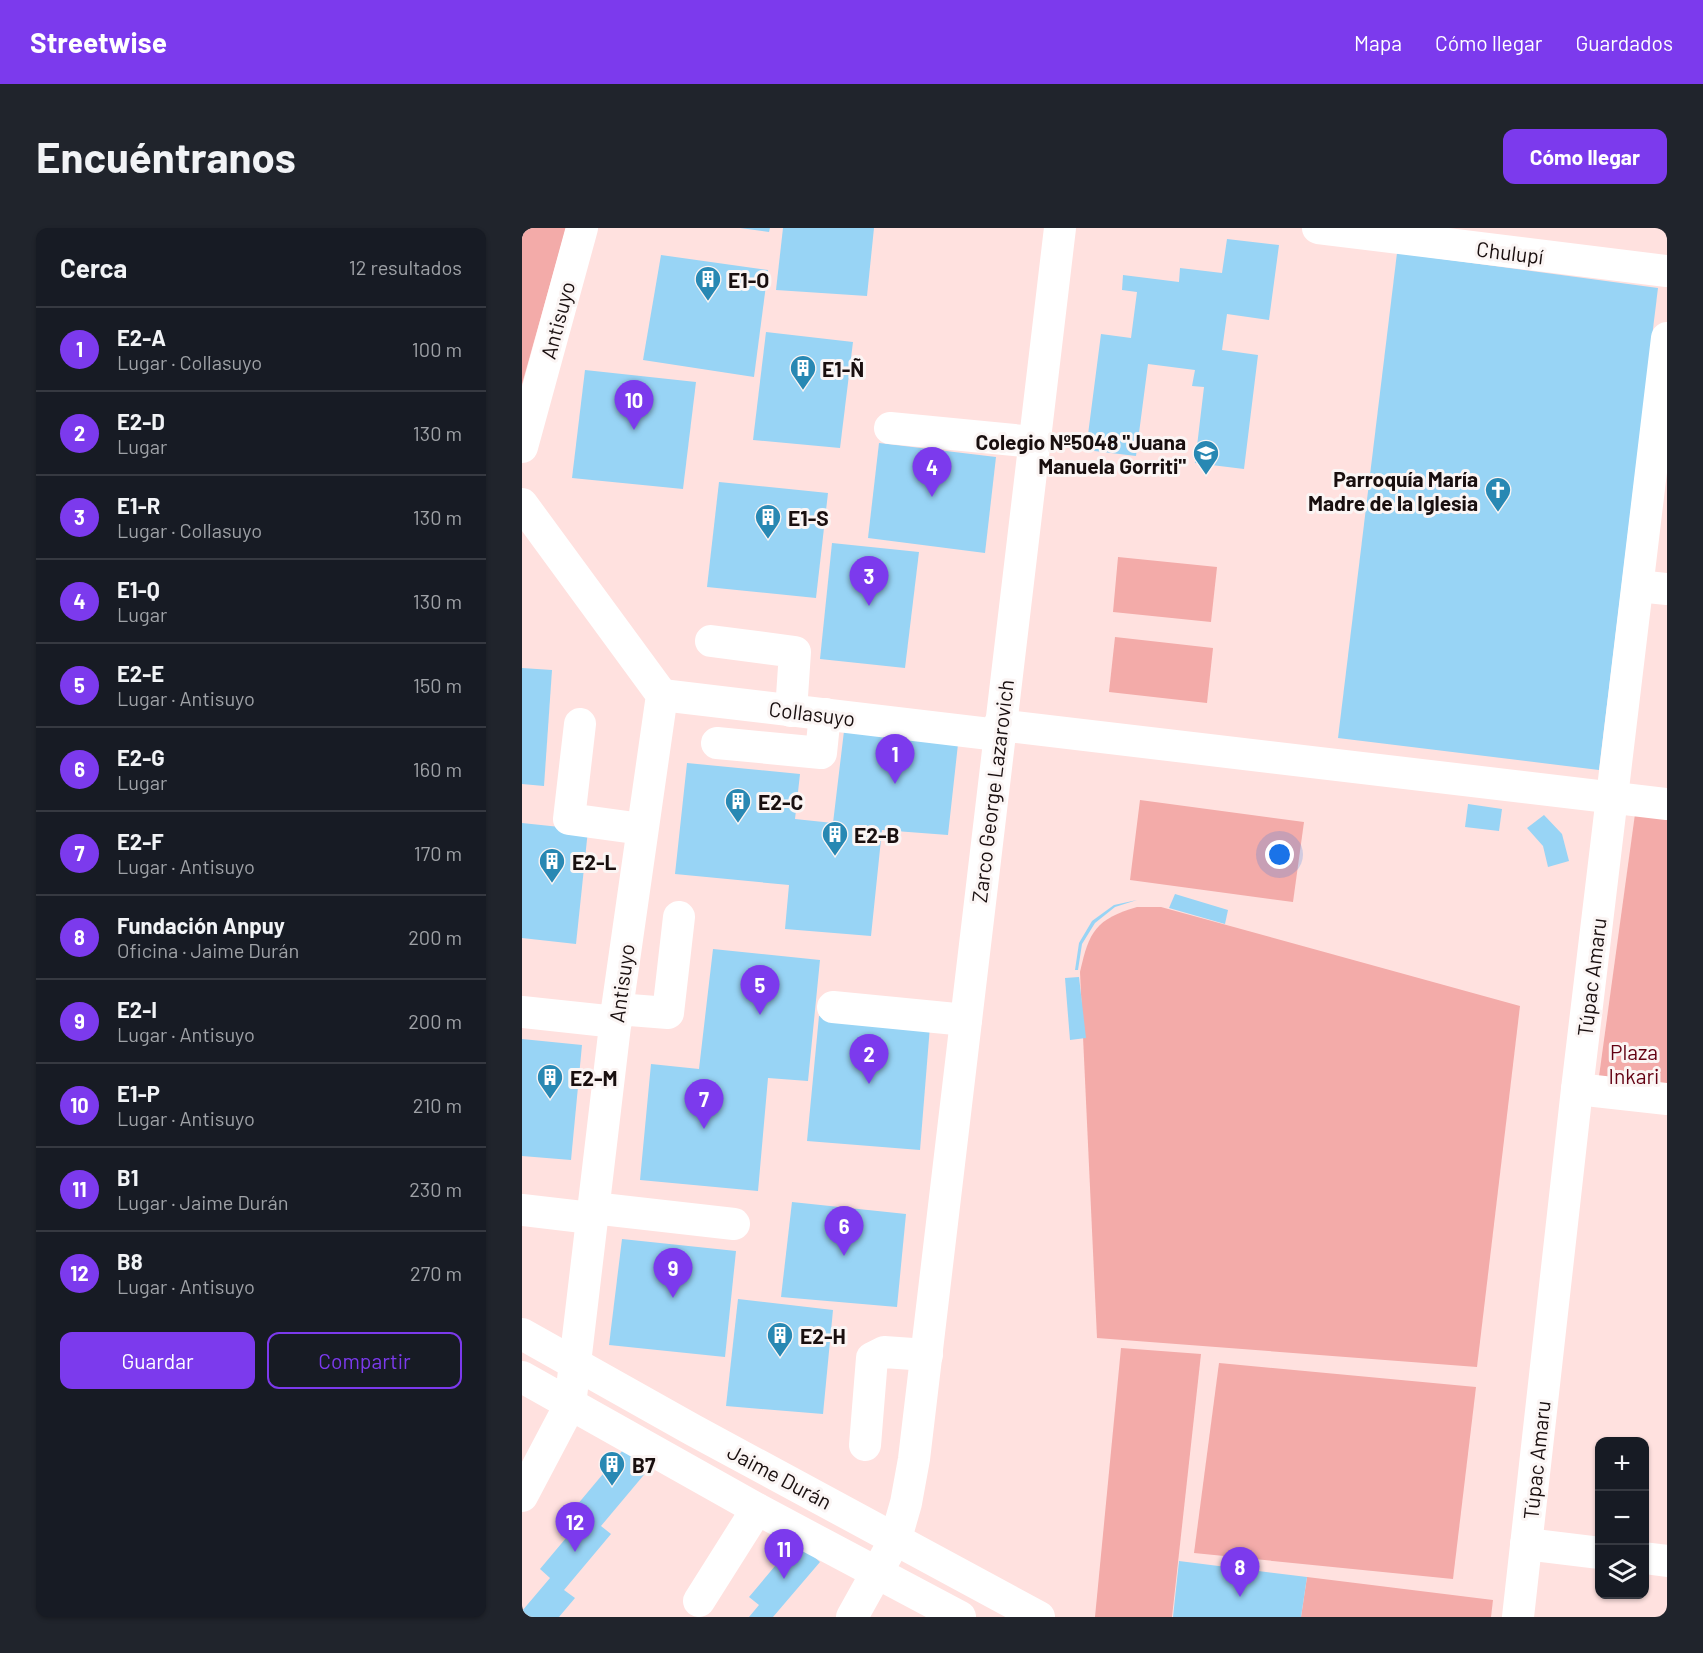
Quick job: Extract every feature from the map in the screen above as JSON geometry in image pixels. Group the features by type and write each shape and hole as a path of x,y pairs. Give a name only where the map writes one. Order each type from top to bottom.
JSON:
{"street":[{"name":"Antisuyo","path":"522,447 582,228"},
{"name":"Zarco George Lazarovich","path":"877,1572 896,1538 914,1460 1060,228"},
{"name":"Chulupí","path":"1318,228 1472,238 1667,271"},
{"name":"Túpac Amaru","path":"1518,1617 1577,1089 1613,797 1653,588 1667,338"},
{"path":"890,428 1035,442"},
{"path":"522,504 662,695"},
{"path":"711,641 795,652 791,711"},
{"name":"Antisuyo","path":"522,1496 570,1405 616,1016 662,695"},
{"name":"Collasuyo","path":"662,695 791,711 999,730 1667,804"},
{"path":"717,743 820,753 825,714"},
{"path":"580,724 569,819 642,829"},
{"path":"522,1012 616,1016 668,1013 679,917"},
{"path":"833,1007 966,1020"},
{"path":"1577,1089 1667,1100"},
{"path":"522,1210 734,1224"},
{"name":"Jaime Durán","path":"522,1334 1039,1617"},
{"path":"865,1445 872,1358 884,1352 927,1355"},
{"name":"Jaime Durán","path":"522,1377 757,1509 960,1617"},
{"path":"699,1601 757,1509"},
{"path":"1526,1544 1595,1553"},
{"path":"1649,1559 1667,1561"},
{"path":"852,1617 877,1572"}],"green space":[{"path":"522,228 566,228 522,384"},
{"path":"1118,557 1217,567 1211,622 1113,612"},
{"path":"1115,637 1213,648 1207,703 1109,692"},
{"path":"1140,800 1304,822 1293,902 1130,880"},
{"name":"Plaza Inkari","path":"1635,814 1667,818 1667,1101 1597,1091"},
{"path":"1137,907 1161,907 1520,1006 1477,1367 1097,1338 1080,972 1087,946 1096,929 1112,916"},
{"path":"1121,1348 1201,1354 1172,1617 1095,1617"},
{"path":"1219,1363 1476,1387 1453,1579 1194,1553"},
{"path":"1307,1577 1493,1600 1491,1617 1301,1617"}],"building":[{"path":"740,228 770,228 769,232"},
{"path":"783,228 874,228 867,296 776,290"},
{"path":"1227,239 1279,245 1269,320 1227,314 1222,350 1258,355 1244,469 1195,463 1204,387 1192,386 1195,370 1148,364 1136,456 1086,450 1101,334 1131,338 1137,292 1122,290 1123,275 1179,282 1180,268 1222,273"},
{"name":"Parroquía María Madre de la Iglesia","path":"1397,253 1658,288 1599,770 1338,738"},
{"name":"E1-O","path":"661,255 768,270 754,377 643,360"},
{"name":"E1-Ñ","path":"766,332 853,342 840,448 753,440"},
{"path":"585,370 696,382 683,489 572,478"},
{"path":"879,443 996,457 985,553 868,538"},
{"name":"E1-S","path":"719,482 828,493 816,598 707,587"},
{"path":"832,543 919,552 905,668 820,659"},
{"path":"522,668 552,670 544,786 522,784"},
{"path":"844,731 958,744 948,835 882,830 871,936 785,929 789,885 675,874 687,763 800,774 795,819 833,823"},
{"path":"1468,804 1502,809 1499,831 1465,827"},
{"path":"1544,815 1562,834 1569,861 1548,867 1543,846 1527,828"},
{"name":"E2-L","path":"522,823 588,830 576,944 522,938"},
{"path":"1175,894 1228,910 1225,924 1169,908"},
{"path":"1137,900 1115,907 1095,923 1082,944 1078,970 1075,970 1079,943 1092,921 1114,905"},
{"path":"713,949 820,960 808,1081 768,1078 758,1191 640,1180 651,1064 699,1069"},
{"path":"1079,977 1086,1038 1070,1040 1065,978"},
{"path":"819,1016 930,1026 920,1150 807,1141"},
{"name":"E2-M","path":"522,1039 582,1045 571,1160 522,1156"},
{"path":"792,1202 906,1214 897,1307 781,1297"},
{"path":"622,1239 736,1251 725,1357 609,1345"},
{"name":"E2-H","path":"738,1299 833,1310 823,1414 726,1406"},
{"path":"623,1450 648,1470 601,1526 611,1534 564,1590 575,1598 559,1617 522,1617 522,1611 550,1578 540,1569 587,1513 577,1505"},
{"path":"796,1541 820,1562 773,1617 749,1617 759,1605 749,1597"},
{"path":"1179,1561 1307,1577 1301,1617 1173,1617"}],"place":[{"name":"E1-O","path":"708,302"},
{"name":"E1-Ñ","path":"803,391"},
{"name":"E1-P","path":"634,430"},
{"name":"Colegio Nº5048 \"Juana Manuela Gorriti\"","path":"1206,476"},
{"name":"E1-Q","path":"932,497"},
{"name":"Parroquía María Madre de la Iglesia","path":"1498,513"},
{"name":"E1-S","path":"768,540"},
{"name":"E1-R","path":"869,606"},
{"name":"E2-A","path":"895,784"},
{"name":"E2-C","path":"738,824"},
{"name":"E2-B","path":"835,857"},
{"name":"E2-L","path":"552,884"},
{"name":"E2-E","path":"760,1015"},
{"name":"E2-D","path":"869,1084"},
{"name":"E2-M","path":"550,1100"},
{"name":"E2-F","path":"704,1129"},
{"name":"E2-G","path":"844,1256"},
{"name":"E2-I","path":"673,1298"},
{"name":"E2-H","path":"780,1358"},
{"name":"B7","path":"612,1487"},
{"name":"B8","path":"575,1552"},
{"name":"B1","path":"784,1579"},
{"name":"Fundación Anpuy","path":"1240,1597"}]}
